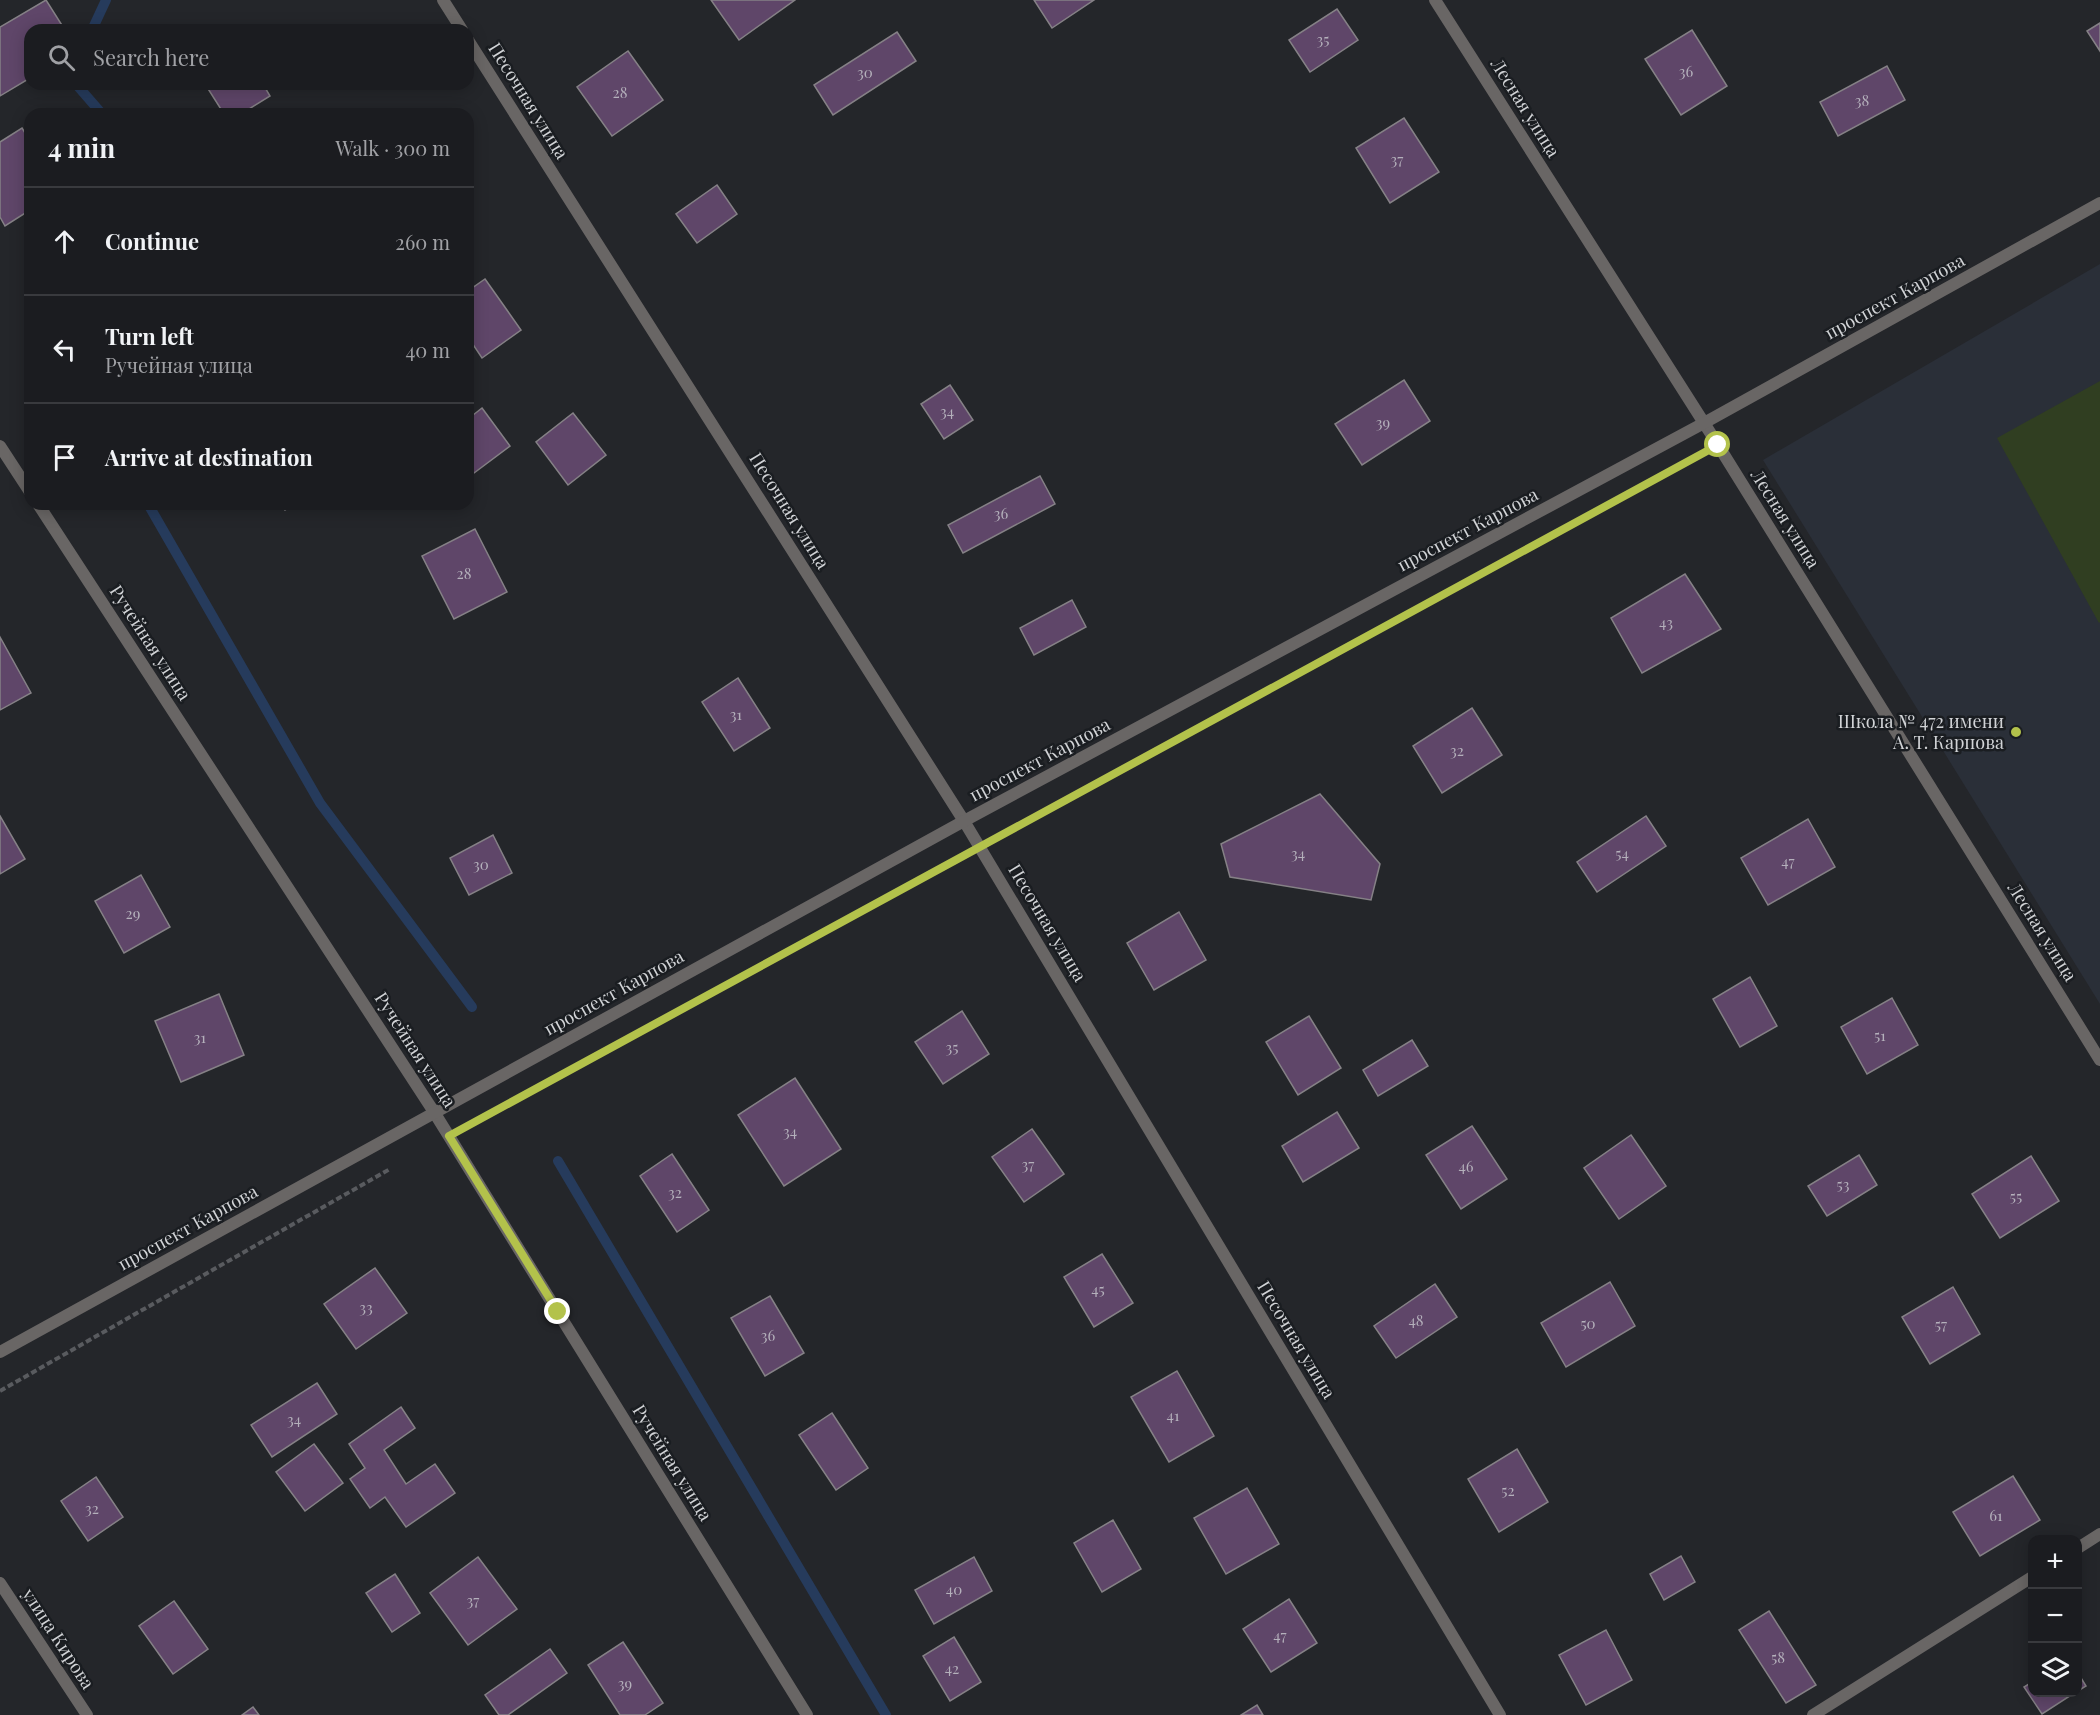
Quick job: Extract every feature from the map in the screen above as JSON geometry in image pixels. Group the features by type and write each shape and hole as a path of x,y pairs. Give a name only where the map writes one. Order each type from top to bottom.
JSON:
{"street":[{"path":"443,0 458,24"},
{"name":"Лесная улица","path":"1435,0 1704,423 2100,1060"},
{"name":"Песочная улица","path":"474,49 980,846 1500,1715"},
{"name":"проспект Карпова","path":"0,1352 964,821 1704,423 2100,203"},
{"path":"0,446 24,483"},
{"name":"Ручейная улица","path":"42,510 434,1112 807,1715"},
{"path":"2082,1545 2100,1534"},
{"path":"1813,1715 2028,1580"},
{"name":"улица Кирова","path":"0,1583 87,1715"}],"path":[{"path":"636,1034 1281,682"},
{"path":"0,1391 398,1165"}],"shaded area":[{"name":"Школа № 472 имени А. Т. Карпова","path":"2100,264 2100,1004 1763,460"}],"green space":[{"path":"2100,381 2100,622 2099,623 1997,438"}],"building":[{"path":"46,0 61,24 24,24 24,82 0,96 0,27"},
{"path":"711,0 795,0 739,40"},
{"path":"1034,0 1094,0 1052,28"},
{"path":"1337,9 1358,40 1310,72 1289,40"},
{"path":"2100,23 2100,51 2087,31"},
{"path":"1692,30 1727,86 1681,115 1645,59"},
{"path":"897,32 916,61 833,115 814,85"},
{"path":"628,51 663,100 612,136 577,87"},
{"path":"1887,66 1905,100 1838,136 1820,102"},
{"path":"209,90 266,90 270,96 251,108 220,108"},
{"path":"1404,118 1439,172 1390,203 1356,148"},
{"path":"22,128 24,131 24,214 5,226 0,217 0,142"},
{"path":"717,185 737,214 697,243 676,214"},
{"path":"485,279 521,330 482,358 474,346 474,287"},
{"path":"1404,380 1430,421 1362,465 1335,424"},
{"path":"950,385 973,420 944,439 921,404"},
{"path":"482,408 510,446 474,473 474,414"},
{"path":"573,413 606,455 568,485 536,442"},
{"path":"1040,476 1055,504 963,553 948,525"},
{"path":"475,529 507,592 454,619 422,556"},
{"path":"1685,574 1721,629 1642,673 1611,618"},
{"path":"1072,600 1086,627 1034,655 1020,628"},
{"path":"0,637 31,693 0,710"},
{"path":"738,678 770,728 734,751 702,702"},
{"path":"1472,708 1502,755 1442,793 1413,746"},
{"path":"1320,794 1380,864 1371,900 1230,877 1221,844"},
{"path":"0,816 25,859 0,874"},
{"path":"1646,816 1666,846 1597,892 1577,862"},
{"path":"1808,819 1835,867 1768,905 1741,858"},
{"path":"493,835 512,873 469,895 450,858"},
{"path":"141,875 170,927 124,953 95,901"},
{"path":"1179,912 1206,960 1154,990 1127,943"},
{"path":"1750,977 1777,1026 1740,1047 1713,999"},
{"path":"219,994 244,1055 181,1082 155,1021"},
{"path":"1892,998 1918,1045 1867,1074 1841,1027"},
{"path":"962,1011 989,1054 943,1084 915,1042"},
{"path":"1309,1016 1341,1068 1298,1095 1266,1042"},
{"path":"1412,1040 1428,1066 1378,1096 1363,1070"},
{"path":"795,1078 841,1149 784,1186 738,1115"},
{"path":"1337,1112 1359,1148 1303,1182 1282,1146"},
{"path":"1472,1126 1507,1179 1461,1209 1426,1155"},
{"path":"1032,1129 1064,1174 1024,1202 992,1157"},
{"path":"1631,1135 1666,1186 1619,1219 1584,1168"},
{"path":"672,1154 709,1210 677,1232 640,1176"},
{"path":"1859,1155 1877,1185 1827,1216 1808,1186"},
{"path":"2031,1156 2059,1201 2000,1238 1972,1194"},
{"path":"1102,1254 1133,1303 1094,1327 1064,1277"},
{"path":"375,1268 407,1313 356,1349 324,1304"},
{"path":"1610,1282 1635,1326 1566,1367 1541,1323"},
{"path":"1435,1284 1457,1317 1396,1358 1374,1326"},
{"path":"1953,1287 1980,1334 1930,1364 1902,1317"},
{"path":"770,1296 804,1353 765,1376 731,1318"},
{"path":"1177,1371 1214,1436 1169,1462 1131,1397"},
{"path":"317,1383 337,1414 272,1457 251,1425"},
{"path":"401,1407 415,1428 384,1450 406,1484 435,1464 455,1493 406,1527 385,1497 370,1508 350,1479 365,1468 349,1444"},
{"path":"832,1413 868,1468 836,1490 799,1435"},
{"path":"314,1444 343,1483 305,1511 276,1472"},
{"path":"1517,1449 1548,1502 1499,1532 1468,1479"},
{"path":"2013,1476 2040,1520 1980,1556 1953,1512"},
{"path":"96,1477 123,1517 88,1541 61,1501"},
{"path":"1247,1488 1279,1544 1226,1574 1194,1518"},
{"path":"1113,1520 1141,1569 1102,1592 1074,1543"},
{"path":"1681,1556 1695,1582 1664,1600 1650,1574"},
{"path":"478,1557 517,1609 468,1645 430,1593"},
{"path":"974,1557 992,1591 934,1624 915,1590"},
{"path":"395,1574 420,1613 392,1632 366,1593"},
{"path":"1289,1599 1317,1643 1271,1672 1243,1629"},
{"path":"174,1601 208,1649 173,1674 139,1626"},
{"path":"1769,1611 1816,1685 1786,1703 1739,1630"},
{"path":"1606,1630 1632,1680 1586,1705 1559,1655"},
{"path":"954,1637 981,1682 950,1701 923,1656"},
{"path":"623,1642 663,1703 645,1715 620,1715 588,1665"},
{"path":"550,1649 567,1673 508,1715 499,1715 485,1695"},
{"path":"2031,1697 2068,1697 2042,1714"},
{"path":"1257,1705 1263,1715 1241,1715"},
{"path":"253,1707 259,1715 242,1715"}],"waterway":[{"path":"95,24 106,0"},
{"path":"81,90 97,108"},
{"path":"151,510 320,803 472,1007"},
{"path":"558,1161 886,1715"}],"place":[{"name":"Школа № 472 имени А. Т. Карпова","path":"2016,732"}],"route":[{"path":"558,1312 449,1136 1718,445"}]}
